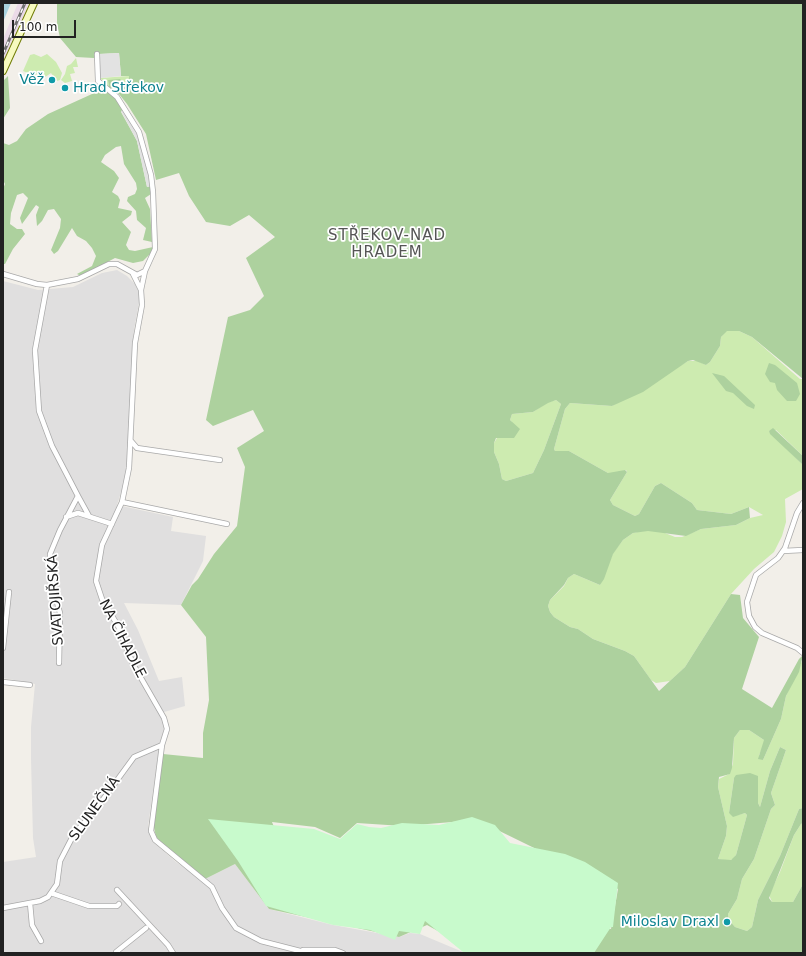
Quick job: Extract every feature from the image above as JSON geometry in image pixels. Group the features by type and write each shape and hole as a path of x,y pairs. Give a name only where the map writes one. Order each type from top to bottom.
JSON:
{"main road":[{"path":"3,71 34,3"}],"street":[{"name":"NA ČIHADLE","path":"97,54 98,82 117,97 139,132 151,175 155,248 145,271 141,290 142,305 136,343 129,468 122,502 99,556 96,581 97,588 118,626 133,664 164,718 167,729 162,745 152,823 152,835 177,860 212,887 222,908 236,928 246,934 275,946 301,950"},
{"path":"3,274 37,284 47,285 78,279 109,264 117,264 133,274 141,290"},
{"path":"133,274 141,274 145,271"},
{"path":"47,285 34,350 39,411 52,446 89,516"},
{"path":"131,441 137,448 220,460"},
{"name":"SVATOJIŘSKÁ","path":"59,663 60,617 53,588 50,554 66,517 78,496"},
{"path":"122,502 148,509 227,524"},
{"path":"803,503 797,513 783,551 778,558 756,575 750,588 747,602 747,609 755,627 762,633 797,648 803,653"},
{"path":"66,517 78,513 112,524"},
{"path":"783,551 803,550"},
{"path":"3,648 9,592"},
{"path":"3,682 30,685"},
{"name":"SLUNEČNÁ","path":"51,892 56,884 60,862 74,834 93,813 134,757 162,745"},
{"path":"117,890 168,945 173,953"},
{"path":"3,908 40,901 48,897 51,892 89,906 119,904"},
{"path":"30,903 32,925 40,941"},
{"path":"118,953 116,952 146,928"},
{"path":"301,950 308,953"},
{"path":"301,950 335,950 343,953"}],"shaded area":[{"path":"18,3 29,3 3,64 3,39"},
{"path":"119,53 121,76 100,78 99,54"},
{"path":"124,109 137,132 145,157 151,186 147,187 137,141 121,111"},
{"path":"117,270 127,276 135,284 139,292 139,303 134,330 127,464 125,480 117,505 173,517 171,531 206,536 203,561 181,605 124,603 138,630 159,681 182,677 185,706 164,712 164,729 160,742 148,826 152,841 176,862 199,878 205,879 235,864 269,909 333,925 399,937 410,933 420,934 463,952 471,953 3,953 3,862 36,857 33,838 31,759 31,727 35,684 3,678 3,281 38,290 73,287 102,273"}],"green space":[{"path":"57,3 803,3 803,379 752,337 739,331 727,331 721,337 720,346 710,362 706,365 693,360 688,361 643,392 612,406 570,403 565,409 554,449 555,451 569,451 608,473 625,470 627,472 610,500 613,505 635,516 639,514 655,486 661,483 692,503 697,510 731,514 749,507 750,518 736,525 701,529 686,536 648,531 633,533 623,540 613,554 604,579 600,585 574,574 568,578 564,585 550,600 548,606 554,617 570,627 578,629 593,639 634,656 659,691 685,667 731,594 740,595 743,618 759,637 742,689 772,708 799,659 803,655 799,672 786,696 781,719 763,760 758,759 764,740 749,730 740,730 734,738 732,768 730,774 719,777 718,787 727,826 726,836 718,859 731,860 736,855 747,815 745,813 733,817 729,813 734,778 736,775 750,773 758,776 758,803 760,807 770,771 780,747 786,750 771,793 775,805 771,809 754,859 742,879 737,899 728,914 729,920 735,927 747,931 752,927 758,900 780,856 799,809 803,808 803,823 794,835 769,898 772,902 793,902 803,884 803,953 478,953 427,925 399,937 269,909 235,864 205,879 178,859 156,837 153,823 163,754 203,758 203,733 209,700 206,637 181,605 192,585 198,579 214,554 237,526 245,467 237,448 264,431 253,410 213,426 206,420 228,317 250,310 264,296 246,258 275,237 249,215 230,226 206,222 189,196 179,173 156,180 146,134 127,104 119,94 109,87 108,80 120,79 124,84 129,83 129,76 121,76 119,53 99,54 94,58 76,57 60,38 57,23","holes":["556,400 561,404 544,450 533,473 506,481 502,479 499,464 494,452 494,443 496,438 514,438 520,429 510,420 512,414 533,412","477,820 618,889 611,929 414,880 284,852 272,822 315,827 340,838 357,823 403,826"]},
{"path":"34,54 41,57 47,54 56,62 62,73 60,80 57,81 51,73 32,86 29,84 32,75 23,71 30,55"},
{"path":"76,58 78,67 73,67 75,73 70,74 72,81 65,83 61,80 65,74 67,66"},
{"path":"8,76 10,108 3,119 3,81"},
{"path":"129,76 129,84 108,80 109,87 100,78"},
{"path":"103,89 117,99 124,109 121,112 137,141 147,187 151,186 151,194 145,198 150,209 152,242 143,240 146,228 137,220 136,211 127,201 128,197 135,194 137,189 136,183 124,164 121,146 116,147 105,155 101,162 114,171 119,178 112,192 118,196 120,200 118,208 132,211 131,215 122,222 131,232 126,245 129,250 135,251 153,247 151,253 143,261 133,263 115,258 81,276 77,274 92,266 96,256 92,248 86,241 77,236 72,228 58,251 54,254 51,250 60,228 61,219 54,209 48,210 42,221 37,226 36,215 39,207 36,205 22,224 20,218 28,198 23,193 17,195 11,213 10,224 17,229 22,229 25,234 13,249 5,264 3,264 3,189 5,184 3,180 3,143 9,145 17,141 26,129 48,114"},
{"path":"727,330 739,331 752,337 800,379 803,379 803,456 776,430 769,431 803,465 803,489 785,499 786,522 782,536 774,552 754,569 731,594 685,667 670,681 656,683 651,680 634,656 593,639 578,629 570,627 554,617 548,606 550,600 564,586 568,578 574,574 600,585 613,553 623,540 633,533 642,531 660,531 675,537 682,537 701,529 736,525 750,518 763,515 749,507 731,514 697,510 692,503 661,483 655,486 639,514 635,516 613,505 610,500 627,472 626,470 608,473 569,451 555,451 554,449 565,409 570,403 612,406 688,361 698,361 706,365 710,362 720,346 721,337"},
{"path":"769,363 775,365 797,383 800,394 796,401 787,401 777,390 775,383 770,382 765,374"},
{"path":"712,373 724,376 755,405 754,409 747,406 733,393 726,391"},
{"path":"556,400 561,404 544,450 533,473 506,481 502,479 499,464 494,452 494,443 497,438 514,438 512,422 510,420 512,414 533,412 548,402"},
{"path":"773,428 803,456 803,465 770,434 769,431"},
{"path":"803,659 803,808 799,809 780,856 758,900 752,927 747,931 735,927 729,920 728,914 737,899 742,879 754,859 771,809 775,805 771,793 786,750 780,747 770,771 760,807 758,803 758,776 734,778 729,813 738,815 745,813 747,815 736,855 733,859 728,861 718,859 726,836 727,826 718,787 719,779 729,774 733,764 734,738 740,730 749,730 764,740 765,743 759,755 763,760 781,719 786,696"},
{"path":"472,817 495,825 510,843 565,854 585,862 618,883 613,927 611,927 594,953 463,952 425,921 420,934 399,931 395,940 370,930 333,925 266,906 238,861 208,819 314,829 340,839 357,824 381,828 402,823 439,825"},
{"path":"803,823 803,884 793,902 772,902 769,895 780,872 794,835"}],"water":[{"path":"3,3 11,3 3,22"}],"railway":[{"path":"3,54 25,3"}],"place":[{"name":"Věž","path":"52,80"},
{"name":"Hrad Střekov","path":"65,88"},
{"name":"Miloslav Draxl","path":"727,922"}],"district":[{"name":"STŘEKOV-NAD HRADEM","path":"387,244"}]}
